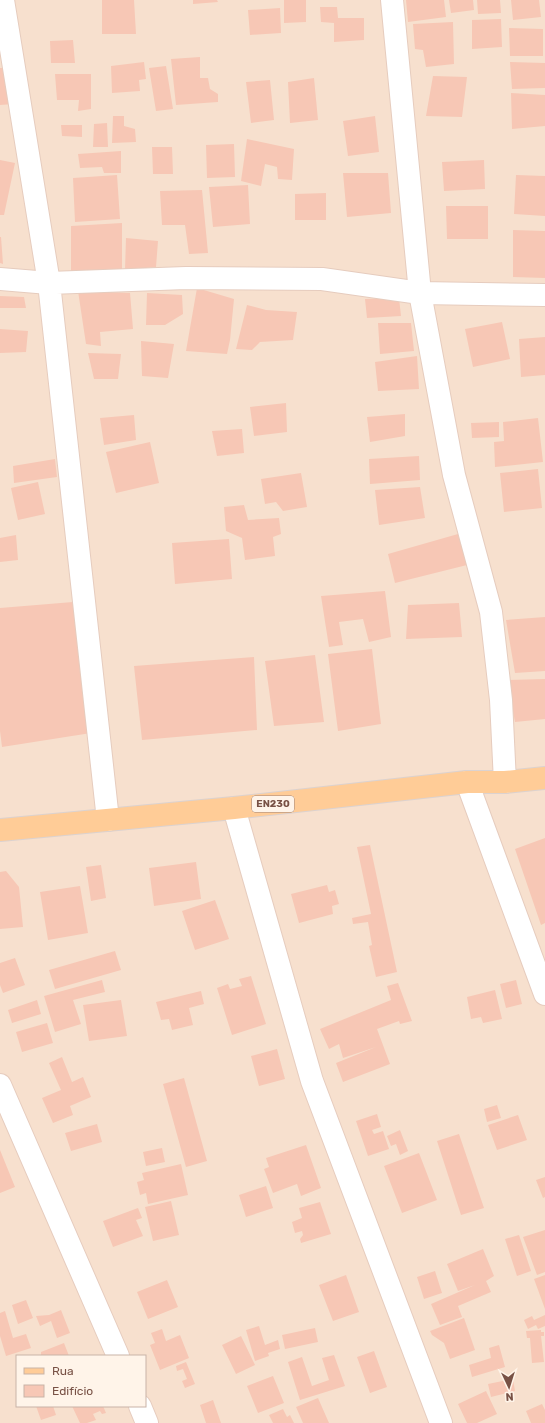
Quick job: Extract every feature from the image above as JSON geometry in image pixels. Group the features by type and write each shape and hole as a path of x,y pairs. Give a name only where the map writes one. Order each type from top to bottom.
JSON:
{"main road":[{"name":"EN230","path":"0,830 234,808 467,782 505,782 545,778"}],"street":[{"path":"3,0 49,283 108,820"},
{"path":"392,0 420,293 454,475 491,612 501,700 505,782"},
{"path":"0,279 49,283 186,278 322,278 420,293 545,295"},
{"path":"467,782 545,994"},
{"path":"234,808 312,1081 441,1423"},
{"path":"0,1085 118,1355"},
{"path":"140,1407 147,1423"}],"shaded area":[{"path":"0,0 545,0 545,1423 0,1423"}],"building":[{"path":"102,0 134,0 136,34 102,34"},
{"path":"193,0 217,0 218,2 193,4"},
{"path":"284,0 306,0 306,22 284,23"},
{"path":"406,0 444,0 446,17 408,22"},
{"path":"449,0 473,0 474,10 451,13"},
{"path":"477,0 500,0 501,13 478,14"},
{"path":"511,0 539,0 541,17 513,20"},
{"path":"320,7 337,7 338,18 364,18 364,40 334,42 334,23 321,22"},
{"path":"280,8 281,33 250,35 248,10"},
{"path":"501,19 502,47 472,49 472,20"},
{"path":"453,22 454,64 426,67 423,50 415,49 413,24"},
{"path":"509,28 543,29 543,56 510,56"},
{"path":"73,40 75,63 51,63 50,41"},
{"path":"200,57 200,78 208,78 210,89 218,94 218,102 176,105 171,59"},
{"path":"144,62 146,79 139,80 140,91 112,93 111,66"},
{"path":"510,62 545,63 545,88 512,89"},
{"path":"166,66 173,109 156,111 149,68"},
{"path":"0,68 9,68 14,104 0,105"},
{"path":"55,74 91,74 91,109 78,111 79,100 57,100"},
{"path":"433,76 467,77 462,117 426,116"},
{"path":"314,78 318,120 290,123 288,82"},
{"path":"270,80 274,120 251,123 246,82"},
{"path":"511,93 545,95 545,126 512,129"},
{"path":"113,116 124,116 124,126 135,129 136,142 112,143"},
{"path":"375,116 379,152 348,156 343,121"},
{"path":"107,123 108,147 93,147 94,124"},
{"path":"61,125 82,125 82,137 62,136"},
{"path":"247,139 294,149 292,180 278,179 277,167 265,164 261,186 241,181"},
{"path":"234,144 235,177 207,178 206,145"},
{"path":"152,147 172,147 173,174 153,174"},
{"path":"121,151 121,173 104,173 102,167 80,168 78,154"},
{"path":"0,160 15,163 4,215 0,215"},
{"path":"484,160 485,189 444,191 442,162"},
{"path":"343,173 388,173 391,213 347,217"},
{"path":"117,175 120,219 75,222 73,178"},
{"path":"516,175 545,176 545,216 514,214"},
{"path":"248,185 250,224 213,227 209,187"},
{"path":"202,190 208,253 189,254 185,225 162,225 160,191"},
{"path":"326,193 326,220 295,220 295,194"},
{"path":"446,206 488,206 488,239 447,239"},
{"path":"122,223 122,273 71,275 71,226"},
{"path":"513,230 545,231 545,278 513,277"},
{"path":"1,237 3,264 0,263"},
{"path":"126,238 158,241 156,267 125,270"},
{"path":"197,288 234,299 230,340 227,354 186,351"},
{"path":"78,291 130,293 133,329 100,332 101,346 86,344"},
{"path":"147,293 182,295 183,314 165,325 146,325"},
{"path":"0,296 24,297 26,308 0,308"},
{"path":"399,298 401,316 367,318 365,299"},
{"path":"247,305 266,310 297,312 293,340 260,342 252,350 236,349"},
{"path":"502,322 510,359 473,367 465,329"},
{"path":"378,323 411,323 414,351 380,354"},
{"path":"0,329 28,331 26,352 0,353"},
{"path":"545,337 545,375 521,377 519,339"},
{"path":"141,341 174,344 168,378 142,376"},
{"path":"88,353 121,354 118,379 94,379"},
{"path":"417,356 419,389 378,391 375,362"},
{"path":"286,403 287,432 254,436 250,407"},
{"path":"405,414 405,436 370,442 367,417"},
{"path":"134,415 136,440 104,445 100,418"},
{"path":"538,418 543,462 495,467 494,442 504,441 503,422"},
{"path":"499,422 499,437 472,438 471,423"},
{"path":"242,429 244,453 217,456 212,431"},
{"path":"150,442 159,483 116,493 106,452"},
{"path":"419,456 420,480 370,484 369,459"},
{"path":"55,459 57,477 14,483 13,466"},
{"path":"538,469 542,508 504,512 500,473"},
{"path":"301,473 307,507 283,511 276,502 265,504 261,479"},
{"path":"38,482 45,514 18,520 11,488"},
{"path":"420,487 425,518 379,525 375,490"},
{"path":"244,505 248,520 279,518 281,534 273,537 275,556 245,560 242,538 226,531 224,507"},
{"path":"458,534 467,565 395,583 388,554"},
{"path":"16,535 18,560 0,562 0,538"},
{"path":"229,539 232,579 175,584 172,543"},
{"path":"385,591 391,637 369,642 363,619 339,622 343,645 329,647 321,596"},
{"path":"73,602 91,733 2,747 0,731 0,608"},
{"path":"459,603 462,637 406,639 408,605"},
{"path":"545,617 545,671 515,673 506,620"},
{"path":"372,649 381,724 338,731 328,654"},
{"path":"315,655 324,722 274,726 265,661"},
{"path":"254,657 257,730 142,740 134,666"},
{"path":"545,679 545,719 515,722 507,680"},
{"path":"545,838 545,923 541,925 515,849"},
{"path":"370,845 397,972 376,977 369,946 372,945 368,922 353,924 352,918 371,914 357,847"},
{"path":"196,862 201,899 154,906 149,868"},
{"path":"101,865 106,898 91,901 86,867"},
{"path":"6,871 19,887 23,927 0,929 0,872"},
{"path":"327,885 329,892 335,890 339,904 332,906 333,914 299,923 291,894"},
{"path":"80,886 88,933 48,940 40,892"},
{"path":"215,900 229,939 195,950 182,911"},
{"path":"115,951 121,970 55,989 49,970"},
{"path":"15,958 25,985 3,993 0,985 0,963"},
{"path":"251,976 266,1024 232,1035 217,988 228,984 230,989 242,986 239,979"},
{"path":"102,980 105,992 73,1000 81,1024 55,1032 44,996"},
{"path":"516,980 522,1004 506,1008 500,984"},
{"path":"398,983 412,1021 400,1024 399,1021 377,1029 390,1064 343,1082 336,1063 376,1047 343,1058 339,1044 329,1049 320,1029 391,1000 387,986"},
{"path":"495,990 502,1019 483,1023 481,1017 471,1019 467,997"},
{"path":"201,991 204,1004 189,1008 193,1025 172,1030 169,1019 161,1020 156,1002"},
{"path":"37,1000 41,1014 12,1023 8,1010"},
{"path":"121,1000 127,1036 89,1041 83,1005"},
{"path":"47,1023 53,1043 22,1052 16,1032"},
{"path":"277,1049 285,1079 259,1086 251,1056"},
{"path":"62,1057 72,1082 83,1077 91,1097 70,1106 73,1115 53,1123 42,1098 61,1090 49,1063"},
{"path":"184,1078 207,1161 186,1167 163,1084"},
{"path":"497,1105 501,1118 487,1122 484,1109"},
{"path":"377,1114 381,1127 372,1130 374,1134 383,1131 389,1149 368,1156 356,1121"},
{"path":"518,1115 527,1140 497,1150 488,1125"},
{"path":"97,1124 102,1142 71,1151 65,1133"},
{"path":"400,1130 408,1151 400,1155 396,1144 391,1146 387,1136"},
{"path":"459,1134 484,1208 461,1215 437,1141"},
{"path":"306,1145 321,1188 301,1196 297,1184 273,1193 264,1169 269,1167 266,1158"},
{"path":"162,1148 165,1162 146,1166 143,1152"},
{"path":"0,1150 15,1187 0,1193"},
{"path":"419,1153 437,1200 402,1213 384,1166"},
{"path":"181,1164 188,1195 148,1204 146,1193 140,1195 137,1182 144,1180 142,1173"},
{"path":"545,1177 545,1197 543,1198 536,1180"},
{"path":"266,1186 273,1208 246,1217 239,1195"},
{"path":"171,1201 179,1235 153,1241 145,1207"},
{"path":"320,1202 331,1234 301,1243 300,1239 303,1235 302,1231 295,1233 292,1222 302,1218 299,1208"},
{"path":"138,1208 142,1218 136,1220 143,1236 113,1247 103,1221"},
{"path":"545,1230 545,1272 537,1275 523,1237"},
{"path":"519,1235 531,1271 517,1276 505,1239"},
{"path":"483,1249 494,1276 486,1281 491,1292 458,1306 462,1317 440,1325 431,1304 475,1285 458,1291 447,1264"},
{"path":"435,1271 442,1293 424,1299 417,1277"},
{"path":"346,1275 359,1312 333,1321 319,1285"},
{"path":"545,1275 545,1309 534,1279"},
{"path":"167,1280 178,1307 148,1319 137,1292"},
{"path":"26,1300 33,1318 18,1324 12,1305"},
{"path":"61,1310 70,1333 57,1338 51,1321 40,1326 36,1316 49,1315"},
{"path":"5,1311 13,1338 26,1334 31,1348 6,1356 0,1336 0,1313"},
{"path":"545,1315 545,1326 538,1329 536,1325 528,1329 524,1320 532,1316 534,1320"},
{"path":"464,1318 475,1350 450,1359 444,1343 432,1335 430,1331"},
{"path":"259,1326 265,1345 278,1340 280,1349 268,1353 269,1356 255,1361 246,1330"},
{"path":"315,1328 318,1342 285,1349 282,1335"},
{"path":"162,1329 166,1341 180,1335 189,1358 160,1370 150,1345 155,1343 151,1333"},
{"path":"541,1330 541,1332 544,1332 544,1336 541,1336 544,1362 532,1363 530,1338 527,1338 526,1331"},
{"path":"241,1336 255,1365 236,1374 222,1345"},
{"path":"64,1343 69,1355 41,1355 41,1352"},
{"path":"499,1345 505,1367 472,1377 469,1365 491,1358 489,1348"},
{"path":"374,1351 387,1387 370,1393 357,1357"},
{"path":"334,1355 345,1386 300,1400 288,1362 302,1357 312,1386 329,1380 322,1358"},
{"path":"186,1362 195,1384 185,1388 182,1381 187,1379 183,1369 177,1371 176,1366"},
{"path":"273,1376 284,1403 258,1413 247,1386"},
{"path":"513,1379 515,1391 491,1397 488,1384"},
{"path":"486,1391 497,1414 477,1423 467,1423 458,1404"},
{"path":"318,1398 329,1423 303,1423 296,1407"},
{"path":"213,1400 221,1423 206,1423 200,1405"},
{"path":"542,1404 545,1410 545,1423 531,1423 526,1411"},
{"path":"36,1407 53,1407 56,1415 41,1420"},
{"path":"72,1407 103,1407 106,1413 102,1414 100,1411 93,1414 96,1420 87,1423 80,1423"},
{"path":"283,1409 287,1417 290,1415 294,1423 273,1423 269,1415"}]}
